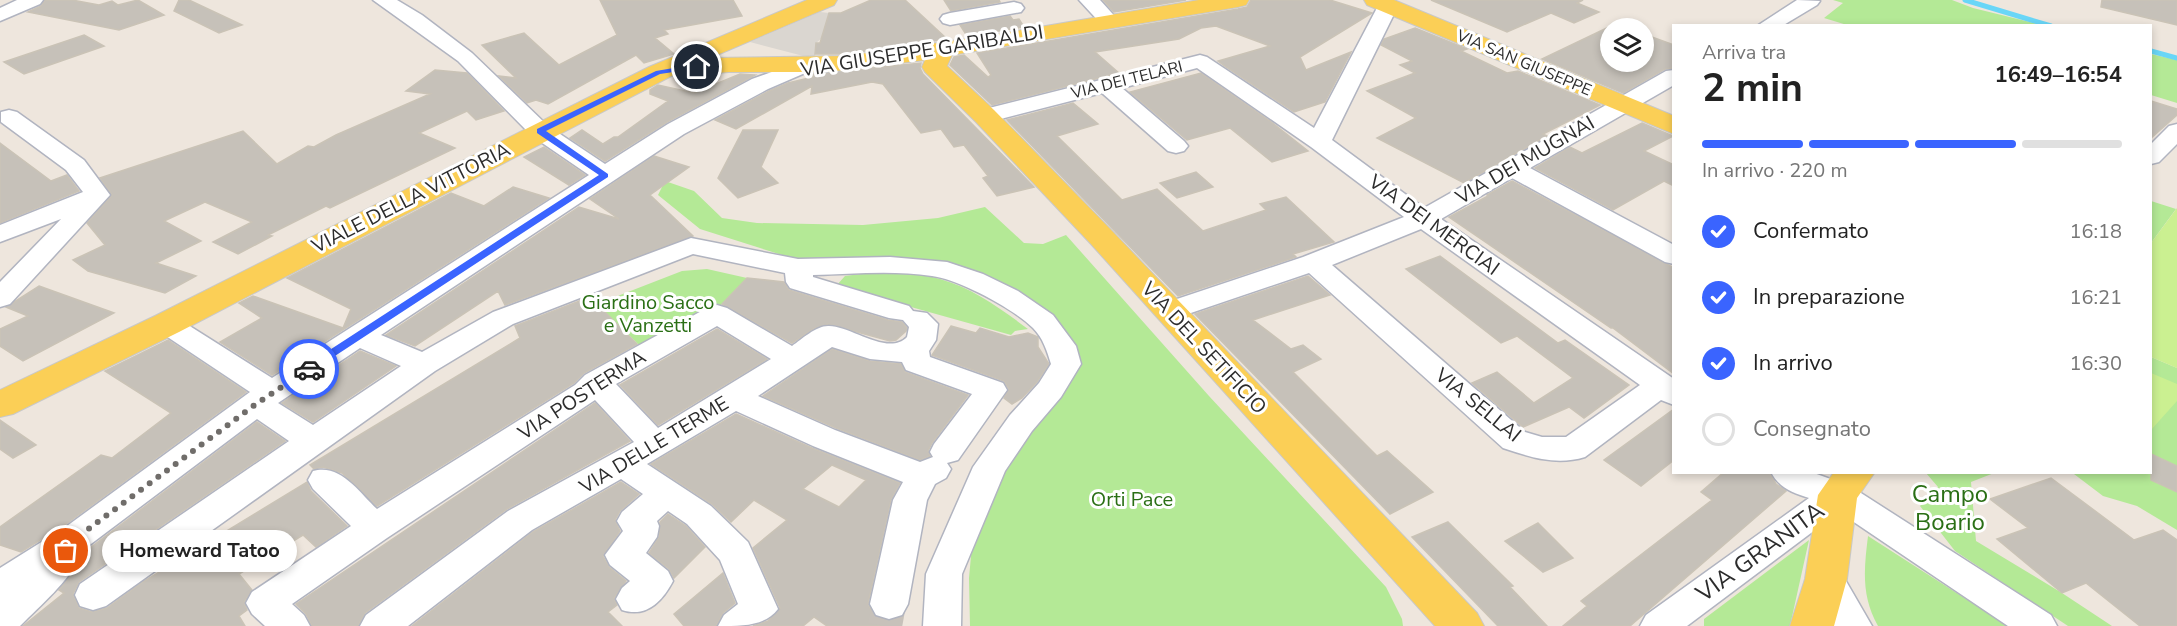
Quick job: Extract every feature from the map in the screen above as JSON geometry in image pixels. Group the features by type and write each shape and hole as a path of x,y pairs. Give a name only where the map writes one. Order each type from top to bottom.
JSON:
{"main road":[{"name":"VIALE DELLA VITTORIA","path":"0,405 167,324 658,72 826,0"},
{"name":"VIA GIUSEPPE GARIBALDI","path":"946,48 1238,0"},
{"name":"VIA SAN GIUSEPPE","path":"1381,3 1672,125"},
{"path":"721,45 754,57 805,66"},
{"name":"VIA DEL SETIFICIO","path":"870,60 909,66 946,48 985,116 1169,311 1435,612 1461,626"},
{"name":"VIA GIUSEPPE GARIBALDI","path":"805,66 870,60"},
{"path":"658,72 720,65 769,71 805,66"},
{"path":"1812,626 1826,579 1847,484"}],"street":[{"path":"0,15 33,0"},
{"path":"386,0 465,57 540,131 605,175"},
{"path":"1089,0 1110,22"},
{"path":"1770,24 1810,1 1807,0"},
{"path":"1319,142 1381,3"},
{"path":"946,48 1010,4 1036,34"},
{"name":"VIA DEI TELARI","path":"985,116 1200,61 1319,142"},
{"name":"VIA GIUSEPPE GARIBALDI","path":"0,585 79,536 263,394 358,336 769,71"},
{"name":"VIA DEI MUGNAI","path":"1169,311 1313,263 1423,219 1672,77"},
{"path":"1106,85 1176,146"},
{"path":"9,117 75,165 98,195"},
{"path":"2152,156 2177,131"},
{"name":"VIA DEI MERCIAI","path":"1319,142 1423,219 1668,389"},
{"path":"1511,168 1672,255"},
{"path":"0,234 98,195"},
{"path":"0,298 98,195"},
{"path":"93,595 424,364 503,318 691,246 798,267 890,265 937,268 973,280 1008,297 1043,321 1061,346 1066,364 1050,390 1021,423 990,467 944,574 942,626"},
{"name":"VIA SELLAI","path":"1313,263 1514,440 1541,449 1573,449 1668,389"},
{"path":"798,267 800,282 910,327 917,363 992,390 910,500 889,604"},
{"name":"VIA POSTERMA","path":"285,621 264,603 375,528 558,411 586,392 596,382 717,314 792,359"},
{"path":"167,324 263,394 313,441"},
{"name":"VIA DELLE TERME","path":"379,626 410,606 486,542 548,503 572,493 734,398 829,335 877,352 896,354 910,327"},
{"path":"358,336 424,364"},
{"path":"596,382 654,443"},
{"path":"734,398 824,438 934,466"},
{"path":"623,464 699,514 735,552 748,617"},
{"path":"1790,474 1801,483 1847,484 1897,533 2038,626"},
{"path":"325,480 375,528"},
{"name":"VIA GRANITA","path":"1659,626 1847,484"},
{"path":"635,599 655,581 623,555 639,537 642,526 634,521 666,494"},
{"path":"0,621 41,582 79,536"},
{"path":"1826,579 1852,626"}],"green space":[{"path":"1833,0 1952,0 1973,8 2038,24 1844,24 1824,18 1843,3"},
{"path":"2152,54 2177,60 2177,103 2152,95"},
{"name":"Orti Pace","path":"665,181 694,191 722,218 757,223 863,225 938,218 985,207 1024,243 1043,244 1066,235 1209,396 1386,587 1402,619 1403,626 970,626 969,578 973,534 997,473 1058,391 1055,318 890,258 801,261 700,229 658,195"},
{"path":"2152,201 2176,209 2152,242"},
{"path":"2177,208 2177,368 2152,357 2152,242"},
{"name":"Giardino Sacco e Vanzetti","path":"707,269 747,278 719,307 643,349 597,304 682,271"},
{"path":"876,272 924,276 952,283 986,300 1028,329 1015,331 1011,335 836,286 845,276"},
{"path":"2152,357 2177,368 2177,530 2137,506 2103,496 2074,474 2152,474"},
{"path":"2152,373 2177,384 2177,401 2152,429"},
{"name":"Campo Boario","path":"1927,474 1991,474 1971,482 1976,541 2112,626 2068,626 1955,551 1920,506 1938,487"},
{"path":"1868,536 2008,626 1878,626 1866,593"},
{"path":"1809,540 1790,626 1704,626 1704,619"}],"shaded area":[{"path":"820,12 829,13 822,38 816,43 815,59 750,42"}],"building":[{"path":"45,0 72,0 99,5 112,1 118,5 138,0 164,15 119,30 28,12 41,6"},
{"path":"179,0 189,0 242,25 219,33 174,11"},
{"path":"600,0 733,0 742,16 664,30 668,34 655,38 674,54 644,63 636,55 548,104 536,100 527,103 499,76 516,78 482,45 524,33 559,65 617,35"},
{"path":"871,0 905,0 947,39 846,54 815,54 816,43 820,43 829,13 841,13"},
{"path":"944,0 999,0 1000,2 951,11"},
{"path":"1103,0 1186,0 1114,12"},
{"path":"1251,0 1330,0 1372,13 1300,57 1306,70 1351,52 1325,102 1294,112 1226,67 1218,61 1270,46 1216,26 1201,28 1179,39 1095,52 1119,73 992,105 950,65 954,57 964,55 988,77 991,75 977,53 1238,9 1247,7"},
{"path":"1431,0 1583,0 1577,3 1599,12 1574,23 1551,13 1507,32"},
{"path":"2102,0 2177,0 2177,25 2101,7"},
{"path":"1010,16 1013,20 1019,19 1024,27 967,36 960,25"},
{"path":"1415,28 1467,49 1461,51 1507,73 1518,71 1600,105 1543,134 1547,136 1464,183 1377,138 1416,118 1367,91 1415,73 1400,65 1412,61 1381,45 1384,39"},
{"path":"1600,31 1600,72 1654,72 1654,38 1672,44 1672,68 1665,69 1623,93 1542,59"},
{"path":"84,35 104,46 24,74 4,62"},
{"path":"921,63 920,68 923,74 1034,187 997,196 983,178 988,176 964,145 954,147 941,129 921,133 883,84 872,82 811,94 812,86 736,129 715,120 769,91 788,83 813,77 813,74"},
{"path":"435,70 467,73 504,111 476,120 467,111 419,133 455,148 330,208 326,206 268,235 272,236 238,254 213,242 252,222 205,202 164,221 201,241 156,263 196,276 165,293 88,271 73,260 105,245 87,223 112,195 100,178 243,131 277,164 308,146 314,147 430,94 406,91"},
{"path":"1201,73 1270,121 1308,151 1272,162 1230,128 1187,140 1130,92"},
{"path":"740,74 755,75 667,122 605,161 570,138 582,130 603,144 618,137 668,101 650,94 650,90 658,85 694,93"},
{"path":"2152,101 2177,109 2177,115 2152,137"},
{"path":"1073,103 1098,124 1057,136 1122,200 1157,189 1203,231 1266,210 1260,204 1286,197 1334,242 1293,254 1296,257 1178,296 1007,120"},
{"path":"1642,123 1672,136 1644,151 1672,164 1672,185 1664,181 1613,210 1535,168 1570,147 1582,153"},
{"path":"743,130 778,130 761,167 778,183 738,198 718,178"},
{"path":"0,143 51,181 67,175 79,191 0,223"},
{"path":"544,147 585,175 569,185 524,157"},
{"path":"654,156 689,167 650,195 693,236 505,305 498,291 415,346 386,335 579,207 619,219 590,199"},
{"path":"1196,172 1213,187 1177,198 1160,183"},
{"path":"1512,181 1672,267 1672,372 1613,328 1449,217"},
{"path":"513,187 549,198 272,375 220,342 262,318 239,303 253,296 343,328 351,309 287,278 451,193 484,206"},
{"path":"1440,256 1558,343 1565,340 1629,385 1584,418 1569,407 1523,427 1472,383 1497,372 1534,403 1573,378 1517,336 1501,343 1406,269"},
{"path":"1308,276 1330,295 1253,320 1291,349 1303,345 1321,359 1293,372 1377,456 1387,451 1433,492 1390,514 1195,314"},
{"path":"747,278 784,282 789,290 888,320 902,322 907,328 896,340 890,341 828,324 813,329 792,343 722,304"},
{"path":"39,286 114,313 23,361 0,346 0,329 28,316 6,307"},
{"path":"590,297 637,344 584,373 574,383 377,506 342,473 323,467 314,469 310,465 520,338 515,326"},
{"path":"951,326 976,333 980,328 1009,337 1028,333 1038,337 1038,347 1049,364 1037,382 1022,398 1012,404 1004,398 1009,389 1004,381 932,355"},
{"path":"717,329 767,359 658,425 620,385"},
{"path":"168,340 246,392 66,524 21,552 0,545 0,527 101,455 112,458 171,413 105,371"},
{"path":"832,349 870,361 901,364 905,372 968,395 932,443 928,451 930,456 920,460 836,428 763,396"},
{"path":"360,351 396,366 313,422 282,403"},
{"path":"595,403 630,441 507,509 365,613 358,626 312,626 306,614 296,604"},
{"path":"1672,410 1672,462 1641,486 1604,460"},
{"path":"736,414 812,448 900,483 891,500 868,604 875,617 888,621 897,619 896,626 827,626 814,617 803,626 753,626 768,621 780,608 753,548 787,520 754,500 731,522 712,504 651,464","holes":["832,465 866,480 839,507 803,489"]},
{"path":"0,420 36,445 13,458 0,449"},
{"path":"257,422 285,441 79,582 73,594 79,608 92,612 107,608 143,582 307,482 311,491 347,526 316,547 303,535 239,574 252,590 244,602 247,610 239,616 245,626 23,626 64,593 59,590 77,567 83,557 82,554"},
{"path":"2152,454 2177,466 2177,492 2151,480"},
{"path":"1722,474 1770,474 1776,484 1786,491 1630,626 1563,626 1587,606 1581,601 1712,500 1701,492"},
{"path":"2051,478 2134,540 2163,530 2177,540 2177,626 2140,626 2086,583 2062,593 1997,539 2028,528 1990,499"},
{"path":"621,482 639,494 620,511 615,520 620,531 603,556 609,567 626,581 614,598 617,605 608,612 622,626 412,626 533,532"},
{"path":"668,514 686,526 705,547 674,578 669,569 649,553 659,537 660,522"},
{"path":"1448,522 1513,586 1510,587 1547,626 1498,626 1412,537"},
{"path":"1538,523 1573,558 1543,572 1505,541"},
{"path":"723,573 735,603 723,613 716,626 684,626 674,614"}],"waterway":[{"path":"1965,0 2044,24"},
{"path":"2152,51 2177,58"}],"tunnel":[{"path":"885,626 889,604"}],"way so far":[{"path":"66,551 79,536 256,404 309,369"}],"place":[{"name":"Homeward Tatoo","path":"66,551"}],"route":[{"path":"309,369 605,175 540,131 658,72 697,67"}]}
